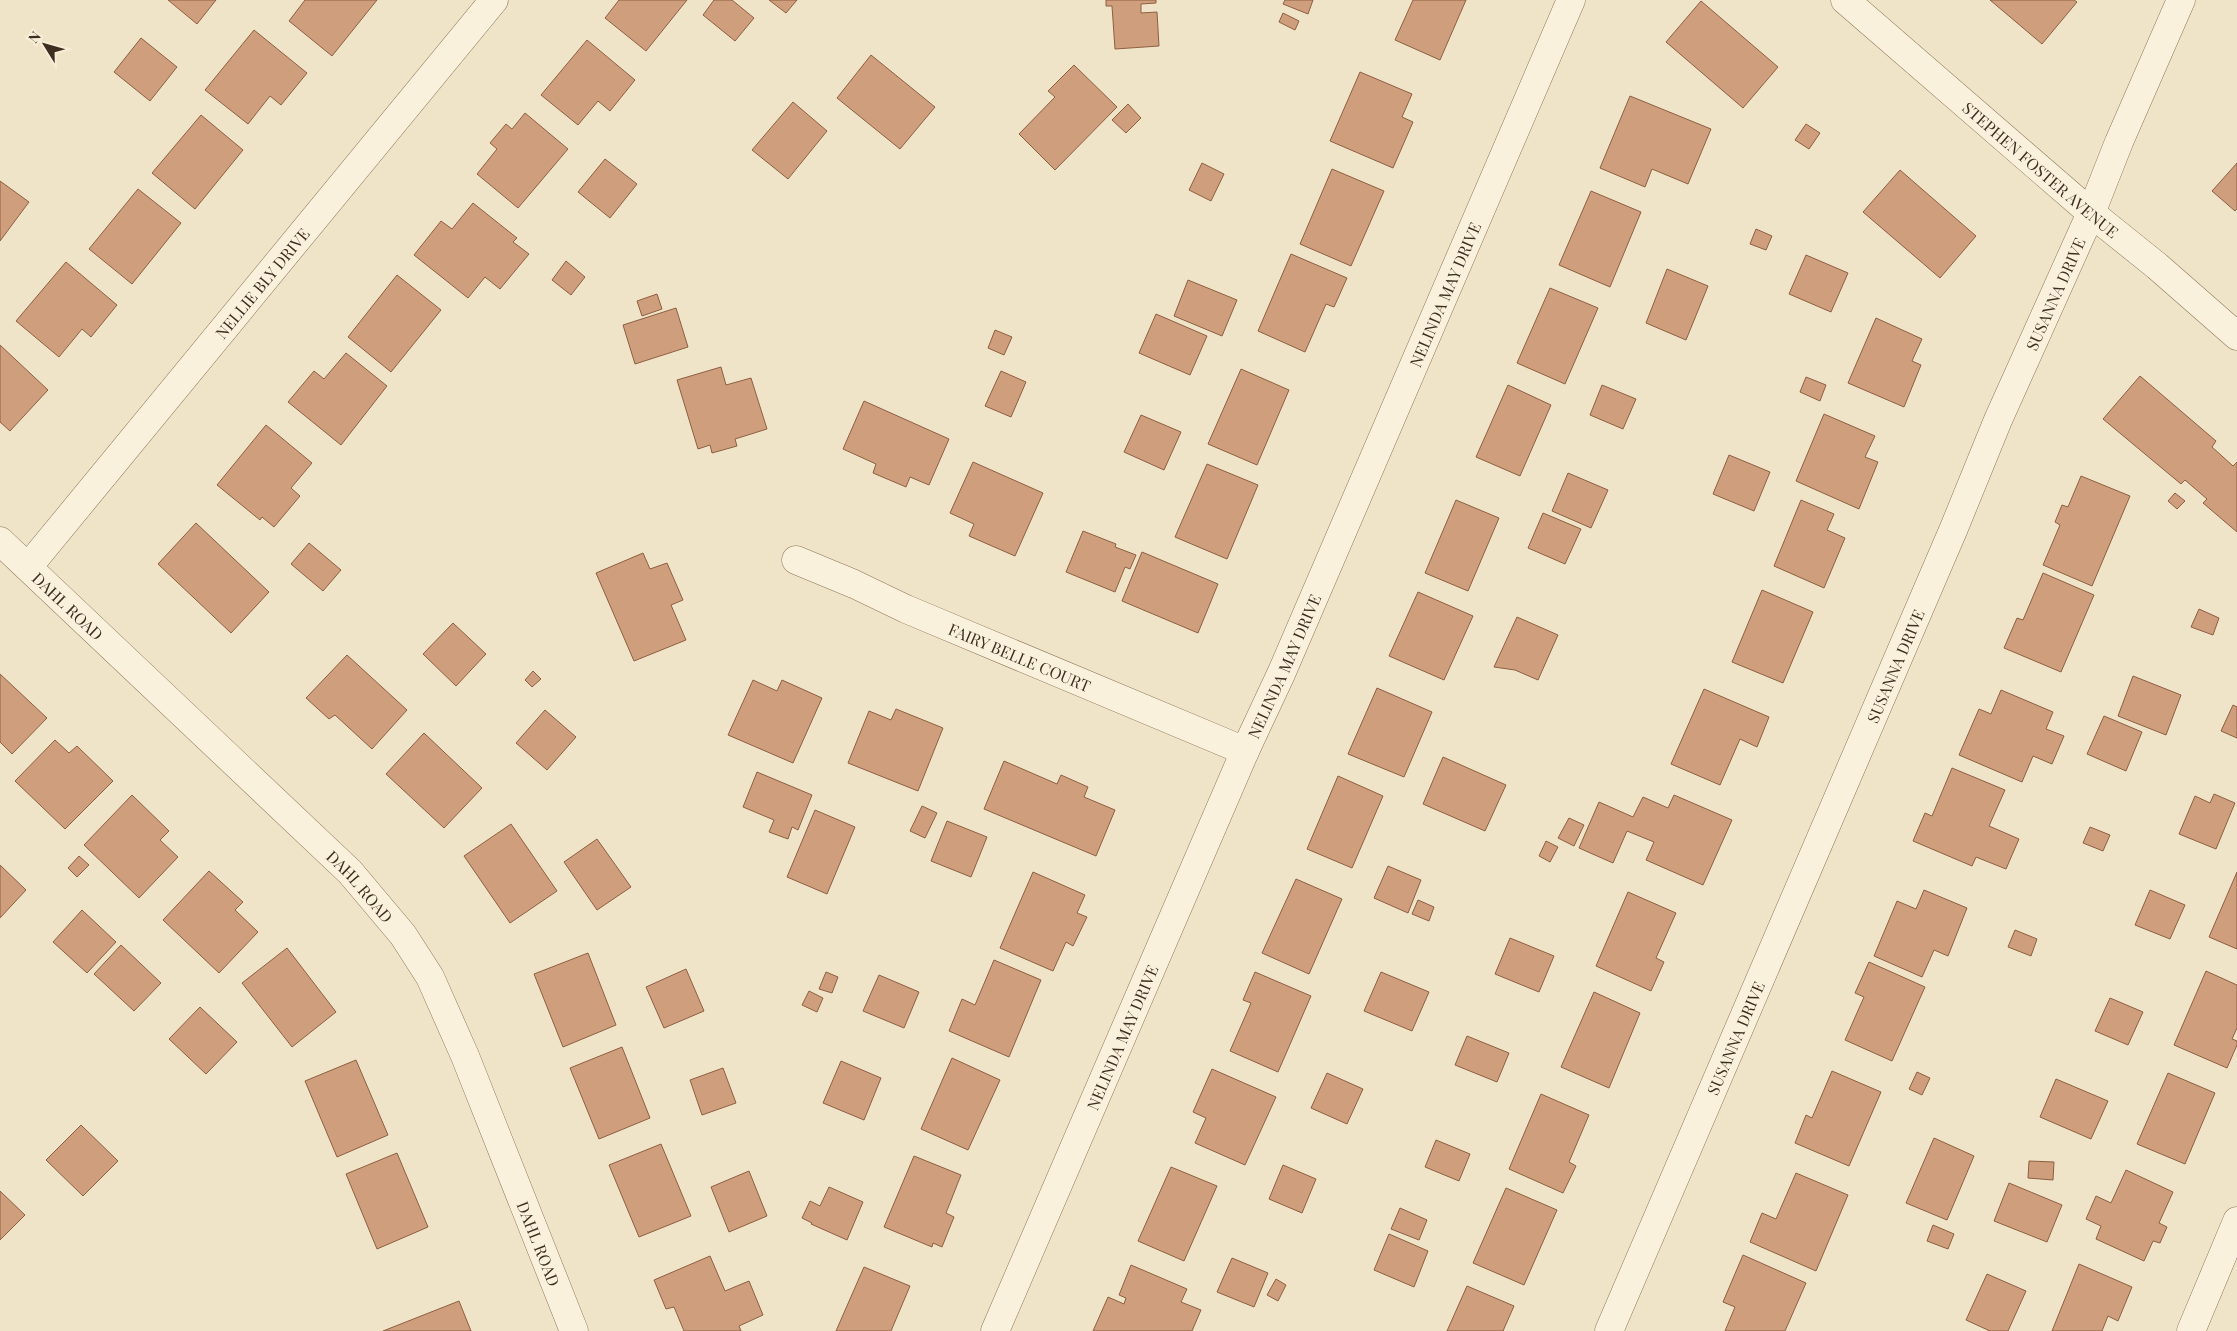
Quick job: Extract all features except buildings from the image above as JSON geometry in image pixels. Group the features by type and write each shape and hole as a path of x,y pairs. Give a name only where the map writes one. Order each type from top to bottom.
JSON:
{"street":[{"name":"NELLIE BLY DRIVE","path":"28,567 494,0"},
{"name":"NELINDA MAY DRIVE","path":"995,1331 1245,751 1281,674 1571,0"},
{"name":"STEPHEN FOSTER AVENUE","path":"1845,0 2091,213 2157,266 2237,336"},
{"name":"SUSANNA DRIVE","path":"1609,1331 1946,547 1998,420 2091,213 2119,142 2181,0"},
{"name":"DAHL ROAD","path":"0,541 350,872 403,935 430,977 465,1056 574,1331"},
{"name":"FAIRY BELLE COURT","path":"796,560 854,584 906,609 1245,751"},
{"path":"2191,1331 2237,1221"}]}
